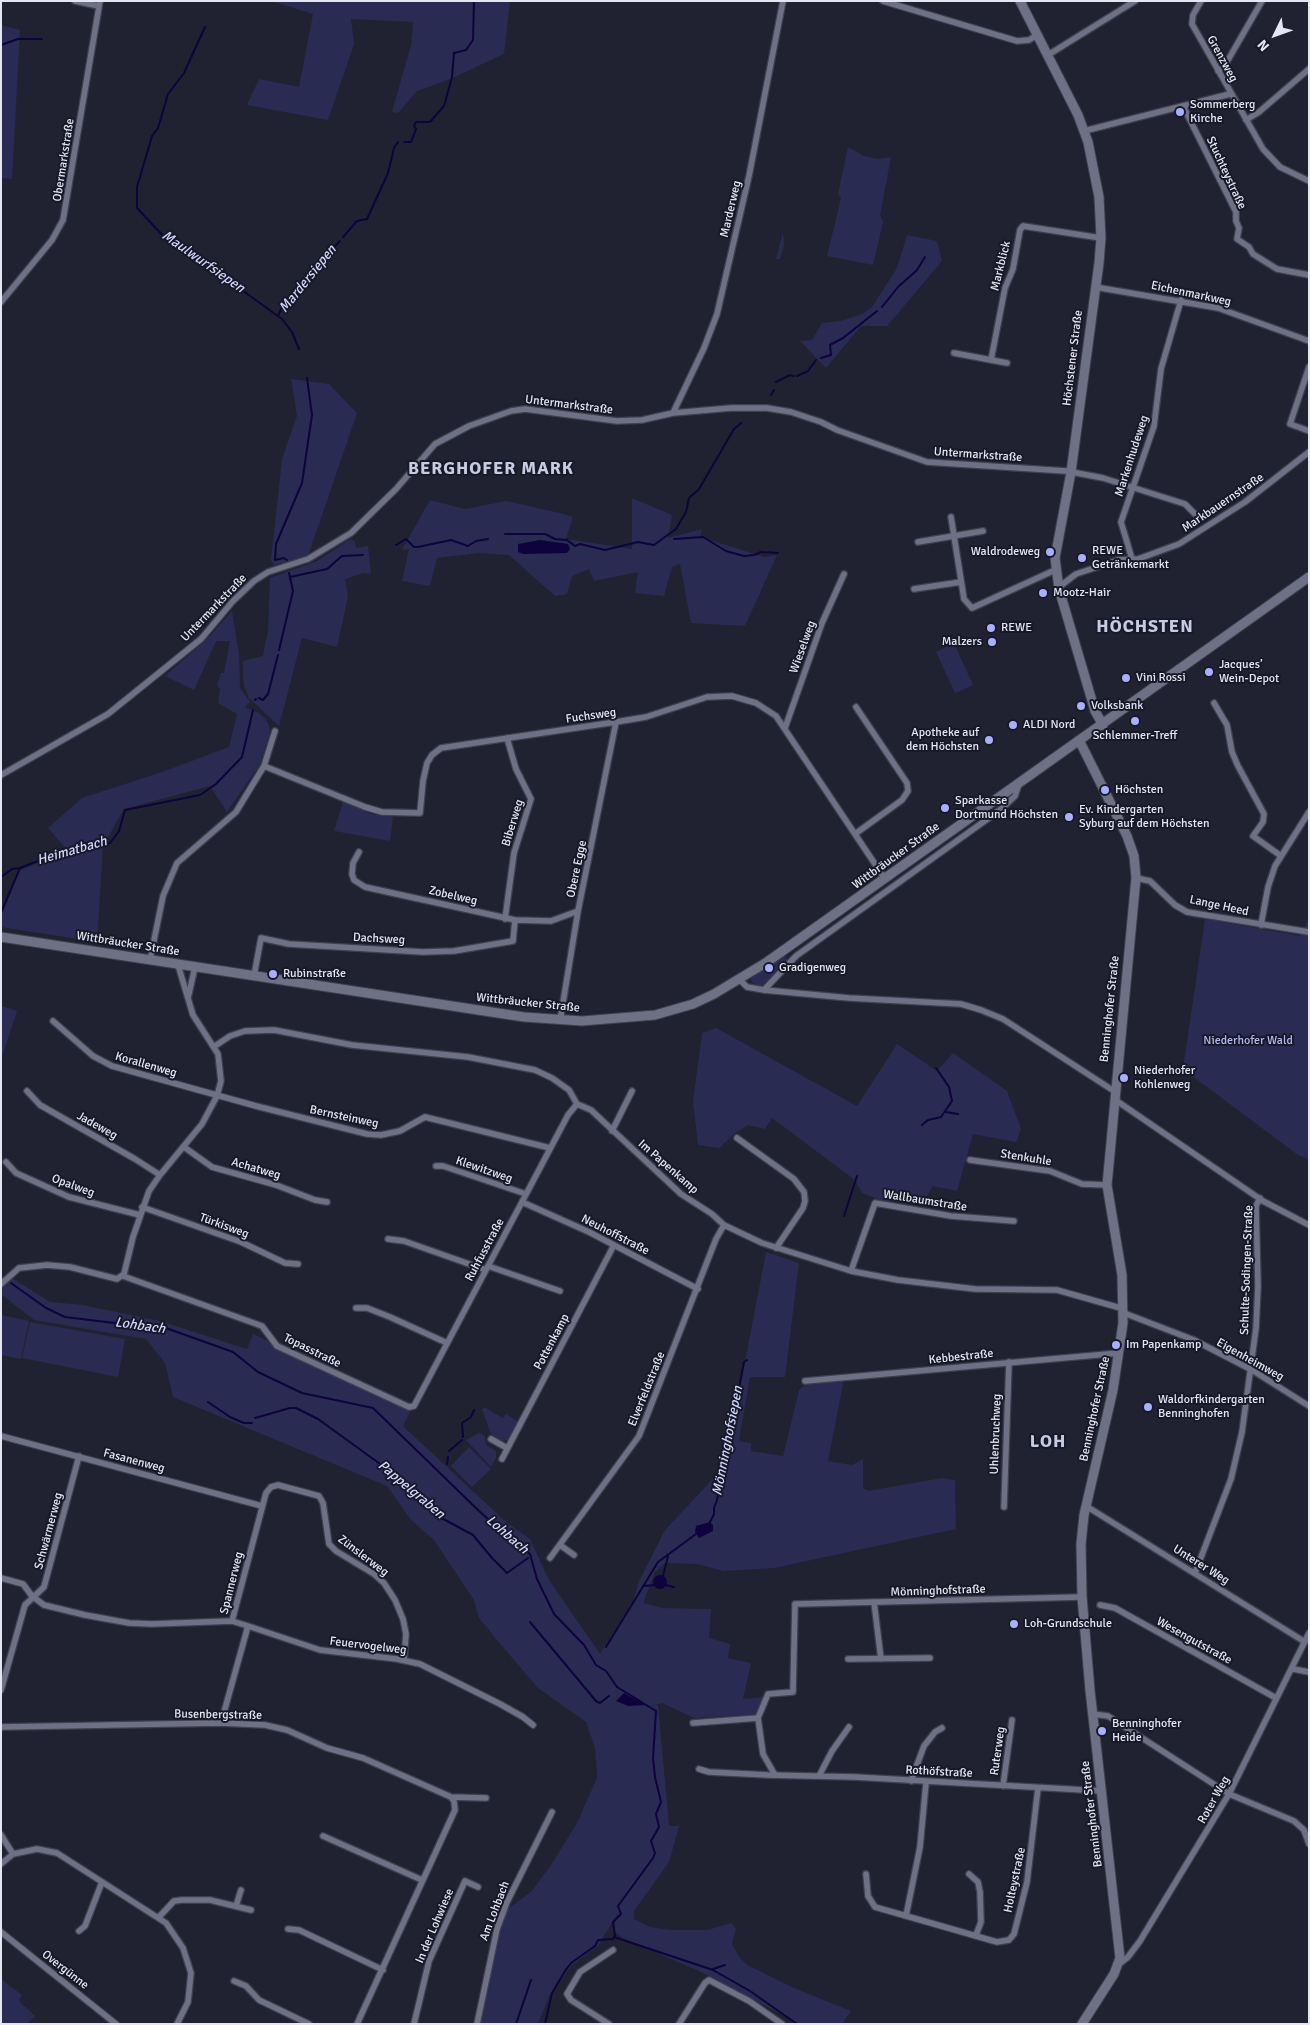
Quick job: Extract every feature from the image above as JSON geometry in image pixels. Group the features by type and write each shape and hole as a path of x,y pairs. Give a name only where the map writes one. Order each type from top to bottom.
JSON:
{"main road":[{"name":"Höchstener Straße","path":"1020,1 1084,131 1099,197 1101,238 1071,472 1056,546 1055,570 1095,711 1103,725"},
{"name":"Wittbräucker Straße","path":"1,937 560,1021 628,1019 654,1015 693,1004 740,980 1309,578"},
{"name":"Benninghofer Straße","path":"1079,740 1127,836 1134,856 1136,878 1107,1185 1122,1275 1124,1311 1119,1353 1086,1506 1081,1544 1082,1597 1093,1714 1120,1946 1118,1965 1082,2024"}],"street":[{"path":"75,1 99,4"},
{"name":"Marderweg","path":"673,413 704,348 716,314 749,176 784,1"},
{"path":"883,1 1017,41 1029,40 1037,35"},
{"path":"1048,55 1135,1"},
{"name":"Grenzweg","path":"1201,1 1191,20 1230,94 1272,160 1290,173 1309,181"},
{"path":"1218,71 1224,67 1262,1"},
{"name":"Obermarkstraße","path":"1,302 52,240 63,220 99,4"},
{"path":"1246,120 1259,112 1309,69"},
{"path":"1084,131 1230,94"},
{"name":"Stuchteystraße","path":"1183,106 1236,212 1236,221 1239,228 1237,239 1249,247 1253,254 1276,269 1309,275"},
{"name":"Markblick","path":"991,360 1005,288 1013,269 1020,230 1023,226 1101,238"},
{"name":"Eichenmarkweg","path":"1095,287 1181,300 1218,308 1309,341"},
{"name":"Markenhudeweg","path":"1132,559 1121,522 1154,426 1161,368 1181,300"},
{"path":"954,354 1007,363"},
{"path":"1309,367 1290,424 1309,430"},
{"name":"Untermarkstraße","path":"1,775 97,721 115,708 201,639 233,601 254,581 268,572 308,559 350,533 396,490 428,450 442,440 485,420 518,409 617,421 642,420 673,413 732,408 766,408 791,412 821,422 927,462 1071,472"},
{"name":"Markbauernstraße","path":"1059,587 1076,574 1118,560 1132,559 1179,544 1201,532 1309,452"},
{"path":"1071,472 1132,486 1185,504 1197,516"},
{"path":"951,517 964,599 972,608 1055,570"},
{"path":"918,542 983,531"},
{"name":"Wieselweg","path":"785,728 822,622 844,574"},
{"path":"914,589 961,582"},
{"name":"Fuchsweg","path":"264,766 365,807 382,812 413,814 420,813 422,781 428,760 441,748 646,717 707,697 732,696 745,698 768,710 785,728 884,880"},
{"path":"1214,702 1227,725 1235,759 1264,814 1264,822 1252,836 1281,856"},
{"path":"855,834 902,800 908,791 907,783 856,707"},
{"name":"Obere Egge","path":"560,1021 578,912 616,722"},
{"path":"150,960 163,896 177,863 196,844 232,817 264,766 275,730"},
{"name":"Biberweg","path":"505,919 511,866 531,799 516,769 507,738"},
{"name":"Wittbräucker Straße","path":"764,990 796,956 1000,810 1016,796 1018,784"},
{"path":"1261,925 1268,888 1281,856 1309,812"},
{"name":"Zobelweg","path":"359,852 351,870 354,880 360,885 456,905 505,919 552,921 578,912"},
{"name":"Lange Heed","path":"1136,878 1150,881 1175,905 1187,912 1309,932"},
{"name":"Dachsweg","path":"254,976 261,938 289,944 423,952 454,951 513,941 515,920"},
{"path":"1,1284 19,1268 47,1265 70,1267 117,1279 123,1276 142,1207 160,1175 205,1120 217,1096 222,1075 220,1060 215,1046 195,1019 187,1000 178,965"},
{"path":"187,1000 195,967"},
{"path":"740,980 747,986 773,991 849,998 961,1004 1003,1019 1260,1198 1309,1225"},
{"name":"Korallenweg","path":"53,1022 86,1051 106,1064 217,1096"},
{"name":"Im Papenkamp","path":"215,1046 237,1033 263,1029 370,1048 486,1060 546,1074 569,1090 578,1104 591,1110 681,1194 712,1214 724,1225 776,1248 851,1271 898,1280 975,1289 1062,1290 1124,1311"},
{"name":"Jadeweg","path":"27,1091 40,1106 135,1158 160,1175"},
{"path":"612,1131 632,1091"},
{"name":"Bernsteinweg","path":"217,1096 367,1134 395,1133 425,1117 550,1148"},
{"name":"Ruhfusstraße","path":"414,1406 550,1148 568,1115 578,1104"},
{"path":"736,1138 794,1179 804,1192 803,1208 776,1248"},
{"name":"Achatweg","path":"184,1148 212,1166 270,1183 315,1200 327,1202"},
{"name":"Stenkuhle","path":"970,1160 1050,1171 1082,1184 1107,1185"},
{"name":"Opalweg","path":"6,1162 16,1173 69,1197 140,1215"},
{"name":"Klewitzweg","path":"436,1166 443,1166 526,1194"},
{"name":"Schulte-Sodingen-Straße","path":"1195,1573 1230,1479 1242,1432 1252,1370 1258,1286 1256,1206 1260,1198"},
{"name":"Neuhoffstraße","path":"522,1202 614,1245 698,1289"},
{"name":"Wallbaumstraße","path":"851,1271 875,1203 952,1216 1014,1221"},
{"name":"Türkisweg","path":"142,1207 241,1242 285,1263 298,1264"},
{"name":"Elverfeldstraße","path":"550,1558 639,1436 724,1225"},
{"path":"388,1239 404,1241 560,1291"},
{"name":"Pottenkamp","path":"502,1459 614,1245"},
{"name":"Topasstraße","path":"123,1276 262,1326 277,1346 402,1404 414,1406"},
{"path":"356,1308 367,1308 447,1343"},
{"name":"Eigenheimweg","path":"1124,1311 1194,1340 1252,1370 1309,1406"},
{"name":"Kebbestraße","path":"805,1381 1119,1353"},
{"name":"Uhlenbruchweg","path":"1004,1507 1009,1362"},
{"name":"Fasanenweg","path":"1,1436 262,1506"},
{"path":"491,1439 508,1448"},
{"name":"Schwärmerweg","path":"1,1690 25,1605 32,1596 44,1587 79,1456"},
{"name":"Spannerweg","path":"248,1626 232,1621 266,1493 271,1486 278,1485 319,1496"},
{"name":"Zünslerweg","path":"319,1496 324,1503 329,1544 336,1551 374,1574 384,1583 395,1600 403,1619 406,1634 404,1660"},
{"name":"Unterer Weg","path":"1086,1506 1305,1642"},
{"path":"560,1545 574,1555"},
{"path":"1,1578 23,1584 32,1596 44,1605 85,1616 129,1623 175,1624 232,1621"},
{"name":"Mönninghofstraße","path":"758,1718 768,1694 793,1692 794,1604 1082,1597"},
{"path":"874,1602 881,1659"},
{"name":"Wesengutstraße","path":"1100,1605 1115,1608 1276,1698"},
{"path":"221,1723 248,1626"},
{"name":"Feuervogelweg","path":"248,1626 320,1650 404,1660 420,1664 524,1716 533,1725"},
{"name":"Roter Weg","path":"1118,1965 1128,1957 1140,1941 1229,1794 1276,1698 1293,1669 1309,1633"},
{"path":"848,1659 930,1658"},
{"path":"1293,1669 1309,1672"},
{"path":"1093,1714 1108,1716 1229,1794 1294,1821 1304,1830 1309,1844"},
{"path":"693,1723 758,1718 763,1754 775,1775"},
{"name":"Ruterweg","path":"1003,1786 1012,1720"},
{"name":"Busenbergstraße","path":"1,1727 221,1723 265,1726 287,1730 327,1748 363,1758 451,1797 486,1798"},
{"path":"819,1776 832,1751 849,1727"},
{"path":"911,1781 924,1746 935,1732 942,1728"},
{"name":"Rothöfstraße","path":"699,1769 709,1772 1102,1791"},
{"path":"906,1916 920,1847 926,1783"},
{"name":"Holteystraße","path":"866,1874 870,1902 881,1910 1001,1942 1009,1940 1014,1934 1030,1864 1038,1788"},
{"path":"357,2024 455,1810 454,1801 451,1797"},
{"name":"Am Lohbach","path":"476,2024 497,1929 507,1902 552,1812"},
{"path":"1,1835 13,1854"},
{"path":"323,1836 422,1880"},
{"path":"1,1864 13,1854 37,1849 51,1851 65,1857 159,1917 178,1938 191,1973 188,2002 177,2024"},
{"path":"969,1874 978,1882 980,1892 981,1922 976,1935"},
{"name":"In der Lohwiese","path":"414,2024 429,1961 465,1881 478,1887"},
{"path":"79,1931 85,1926 102,1882"},
{"path":"236,1906 240,1890"},
{"path":"159,1917 174,1901 182,1900 210,1900 251,1910"},
{"path":"288,1929 299,1930 383,1970"},
{"name":"Overgünne","path":"1,1932 116,2024"},
{"path":"609,2024 571,2000 568,1994 580,1972 613,1950"},
{"path":"679,2024 705,1983 710,1980 742,1997 782,2024"},
{"path":"234,1981 246,1986 259,2000 309,2024"}],"green space":[{"path":"271,1 510,1 504,54 448,80 417,91 398,113 392,112 411,45 413,22 351,19 354,44 328,120 247,105 259,79 299,87 313,14"},
{"path":"1,25 20,30 12,179 1,178"},
{"path":"848,147 864,156 878,159 891,157 880,215 883,222 873,265 827,256 841,198 838,194"},
{"path":"783,232 784,245 780,259 776,259"},
{"path":"907,235 937,241 942,261 887,326 861,326 826,368 800,341 812,340 822,323 841,321 862,314 872,307 897,268"},
{"path":"291,379 329,384 357,413 308,556 274,565 271,560 282,459 297,416"},
{"path":"632,498 672,515 668,538 702,529 700,537 764,557 777,555 745,626 691,623 680,564 672,567 664,596 635,593 638,572 594,581 589,569 572,576 567,594 555,596 509,555 479,553 437,558 430,586 402,581 409,549 402,550 430,500 465,509 506,501 560,513 573,517 566,539 632,549"},
{"path":"349,540 354,540 356,548 368,546 371,574 364,573 345,579 348,597 337,647 302,638 279,726 249,698 244,686 243,673 243,661 263,656 268,630 270,578 317,561"},
{"path":"232,611 239,655 240,688 250,702 245,707 259,713 265,719 269,725 270,733 259,766 227,812 210,786 124,809 103,846 97,942 1,927 1,915 18,871 68,851 48,828 82,798 165,771 229,747 237,714 218,703 220,689 217,685 221,673 224,673 230,641 216,641 194,690 165,676 210,636"},
{"path":"954,643 973,685 955,693 936,652"},
{"path":"343,802 371,814 393,817 390,841 334,831"},
{"name":"Niederhofer Wald","path":"1309,918 1309,1159 1298,1155 1183,1069 1205,919 1300,936"},
{"path":"785,955 788,961 763,985 752,982 751,978"},
{"path":"1,1006 17,1011 1,1059"},
{"path":"716,1028 857,1106 897,1044 937,1071 953,1053 1007,1091 1021,1129 1016,1142 973,1134 957,1191 933,1186 923,1203 883,1201 862,1193 855,1180 772,1118 765,1129 748,1125 735,1133 719,1148 698,1145 693,1102 702,1033"},
{"path":"766,1252 799,1263 785,1377 750,1377 739,1441 751,1443 751,1451 783,1456 799,1390 807,1383 844,1379 828,1461 852,1465 863,1459 863,1488 868,1491 942,1478 955,1480 956,1529 774,1568 723,1571 698,1564 665,1563 655,1572 643,1603 662,1608 711,1609 709,1638 730,1644 728,1658 751,1663 743,1699 764,1697 757,1714 694,1718 662,1703 651,1706 658,1705 669,1826 679,1826 669,1862 634,1911 634,1919 650,1927 670,1930 708,1930 731,1923 736,1929 732,1944 739,1957 747,1965 794,1988 851,2011 842,2024 800,2024 699,1971 623,1938 612,1930 619,1911 598,1946 572,1965 549,1996 538,2024 480,2024 494,1951 506,1910 531,1892 551,1865 577,1823 597,1778 595,1748 586,1722 538,1688 502,1646 479,1618 474,1600 434,1540 411,1520 387,1486 173,1397 165,1363 146,1339 34,1320 1,1294 1,1290 12,1278 50,1302 83,1305 160,1321 247,1349 253,1334 411,1410 403,1426 506,1522 530,1539 549,1580 600,1654 633,1601 639,1581 665,1530 725,1466"},
{"path":"1,1315 29,1321 21,1359 1,1355"},
{"path":"30,1322 125,1339 118,1377 22,1358"},
{"path":"484,1407 503,1418 506,1414 519,1422 509,1440 501,1441 491,1434 482,1410"},
{"path":"479,1433 485,1436 486,1445 496,1451 496,1458 491,1467 466,1440"},
{"path":"469,1447 491,1469 472,1487 451,1466"},
{"path":"1,1979 22,1995 19,2001 35,2016 27,2024 1,2024"}],"shaded area":[{"path":"540,540 568,544 570,549 567,553 523,554 518,552 518,544"},
{"path":"710,1522 713,1525 713,1531 699,1538 695,1532 696,1526"},
{"path":"660,1575 665,1577 667,1582 665,1587 660,1589 655,1587 653,1582 655,1577"},
{"path":"624,1693 646,1705 628,1706 616,1701"}],"waterway":[{"name":"Mardersiepen","path":"404,142 411,142 416,129 414,126 416,122 430,122 444,106 452,77 454,53 466,50 473,40 474,1"},
{"name":"Maulwurfsiepen","path":"205,27 184,73 168,94 158,128 152,136 137,187 137,208 166,239 183,251 210,264 214,270 282,319 292,332 299,349"},
{"path":"1,45 18,39 42,39"},
{"name":"Mardersiepen","path":"343,237 357,221 367,219 388,173 394,148 398,142"},
{"name":"Mardersiepen","path":"278,316 281,309 293,301 303,280 340,241"},
{"name":"Heimatbach","path":"882,307 898,287 917,270 925,257"},
{"name":"Heimatbach","path":"821,358 831,355 830,345 843,338 877,311"},
{"name":"Heimatbach","path":"797,376 808,371 816,360"},
{"name":"Heimatbach","path":"776,382 790,375 794,376"},
{"name":"Maulwurfsiepen","path":"287,560 284,558 275,560 276,544 302,483 312,415 307,378"},
{"name":"Heimatbach","path":"771,395 774,390"},
{"name":"Heimatbach","path":"505,534 545,534 555,539 567,540 575,546 580,544 605,550 638,542 654,545 676,529 686,512 689,498 699,489 734,429 741,423"},
{"path":"674,539 703,537 726,551 744,556 761,552 778,553"},
{"name":"Heimatbach","path":"396,545 406,539 414,547 451,540 468,546 476,541 488,539"},
{"name":"Heimatbach","path":"290,577 327,569 342,556 363,555"},
{"name":"Heimatbach","path":"279,650 293,591 289,573"},
{"name":"Heimatbach","path":"259,698 263,700 268,694 278,655"},
{"name":"Heimatbach","path":"1,877 12,869 20,868 71,848 78,849 85,844 93,846 110,843 119,831 125,810 200,795 216,784 242,757 253,710"},
{"path":"1,913 20,868"},
{"name":"Mönninghofsiepen","path":"922,1125 928,1120 941,1117 952,1101 949,1087 936,1068"},
{"path":"946,1112 958,1114"},
{"name":"Mönninghofsiepen","path":"844,1216 857,1176"},
{"name":"Lohbach","path":"11,1283 46,1308 65,1317 163,1327 233,1352 258,1372 302,1393 373,1408 479,1511 530,1554 537,1579 554,1614 584,1645 596,1665 606,1671 617,1687 656,1711 653,1758 661,1802 656,1814 659,1827 651,1841 655,1853 618,1906 621,1914 613,1922 615,1936 613,1939 598,1940 595,1946 571,1963 565,1971 552,1993 545,2024"},
{"name":"Mönninghofsiepen","path":"710,1522 717,1500 744,1362 747,1360"},
{"name":"Pappelgraben","path":"208,1402 230,1417 244,1423 252,1423"},
{"name":"Pappelgraben","path":"255,1418 296,1408 318,1419 405,1482 434,1514 473,1535 507,1573 528,1558"},
{"path":"463,1437 462,1423 471,1417 474,1410"},
{"path":"449,1451 462,1440"},
{"path":"447,1464 448,1457"},
{"name":"Mönninghofsiepen","path":"606,1647 658,1562 696,1534"},
{"path":"663,1576 668,1556"},
{"path":"644,1586 654,1585"},
{"path":"665,1585 674,1587"},
{"path":"530,1622 596,1701 600,1703 609,1696"},
{"path":"614,1937 713,1970 750,1991 797,2024"},
{"path":"713,1969 725,1965"},
{"path":"516,2024 531,1980"}],"place":[{"name":"Sommerberg Kirche","path":"1180,112"},
{"name":"Waldrodeweg","path":"1050,552"},
{"name":"REWE Getränkemarkt","path":"1082,558"},
{"name":"Mootz-Hair","path":"1043,593"},
{"name":"REWE","path":"991,628"},
{"name":"Malzers","path":"992,642"},
{"name":"Jacques’ Wein-Depot","path":"1209,672"},
{"name":"Vini Rossi","path":"1126,678"},
{"name":"Volksbank","path":"1081,706"},
{"name":"Schlemmer-Treff","path":"1135,721"},
{"name":"ALDI Nord","path":"1013,725"},
{"name":"Apotheke auf dem Höchsten","path":"989,740"},
{"name":"Höchsten","path":"1105,790"},
{"name":"Sparkasse Dortmund Höchsten","path":"945,808"},
{"name":"Ev. Kindergarten Syburg auf dem Höchsten","path":"1069,817"},
{"name":"Gradigenweg","path":"769,968"},
{"name":"Rubinstraße","path":"273,974"},
{"name":"Niederhofer Kohlenweg","path":"1124,1078"},
{"name":"Im Papenkamp","path":"1116,1345"},
{"name":"Waldorfkindergarten Benninghofen","path":"1148,1407"},
{"name":"Loh-Grundschule","path":"1014,1624"},
{"name":"Benninghofer Heide","path":"1102,1731"}],"district":[{"name":"BERGHOFER MARK","path":"491,469"},
{"name":"HÖCHSTEN","path":"1145,627"},
{"name":"LOH","path":"1048,1442"}]}
